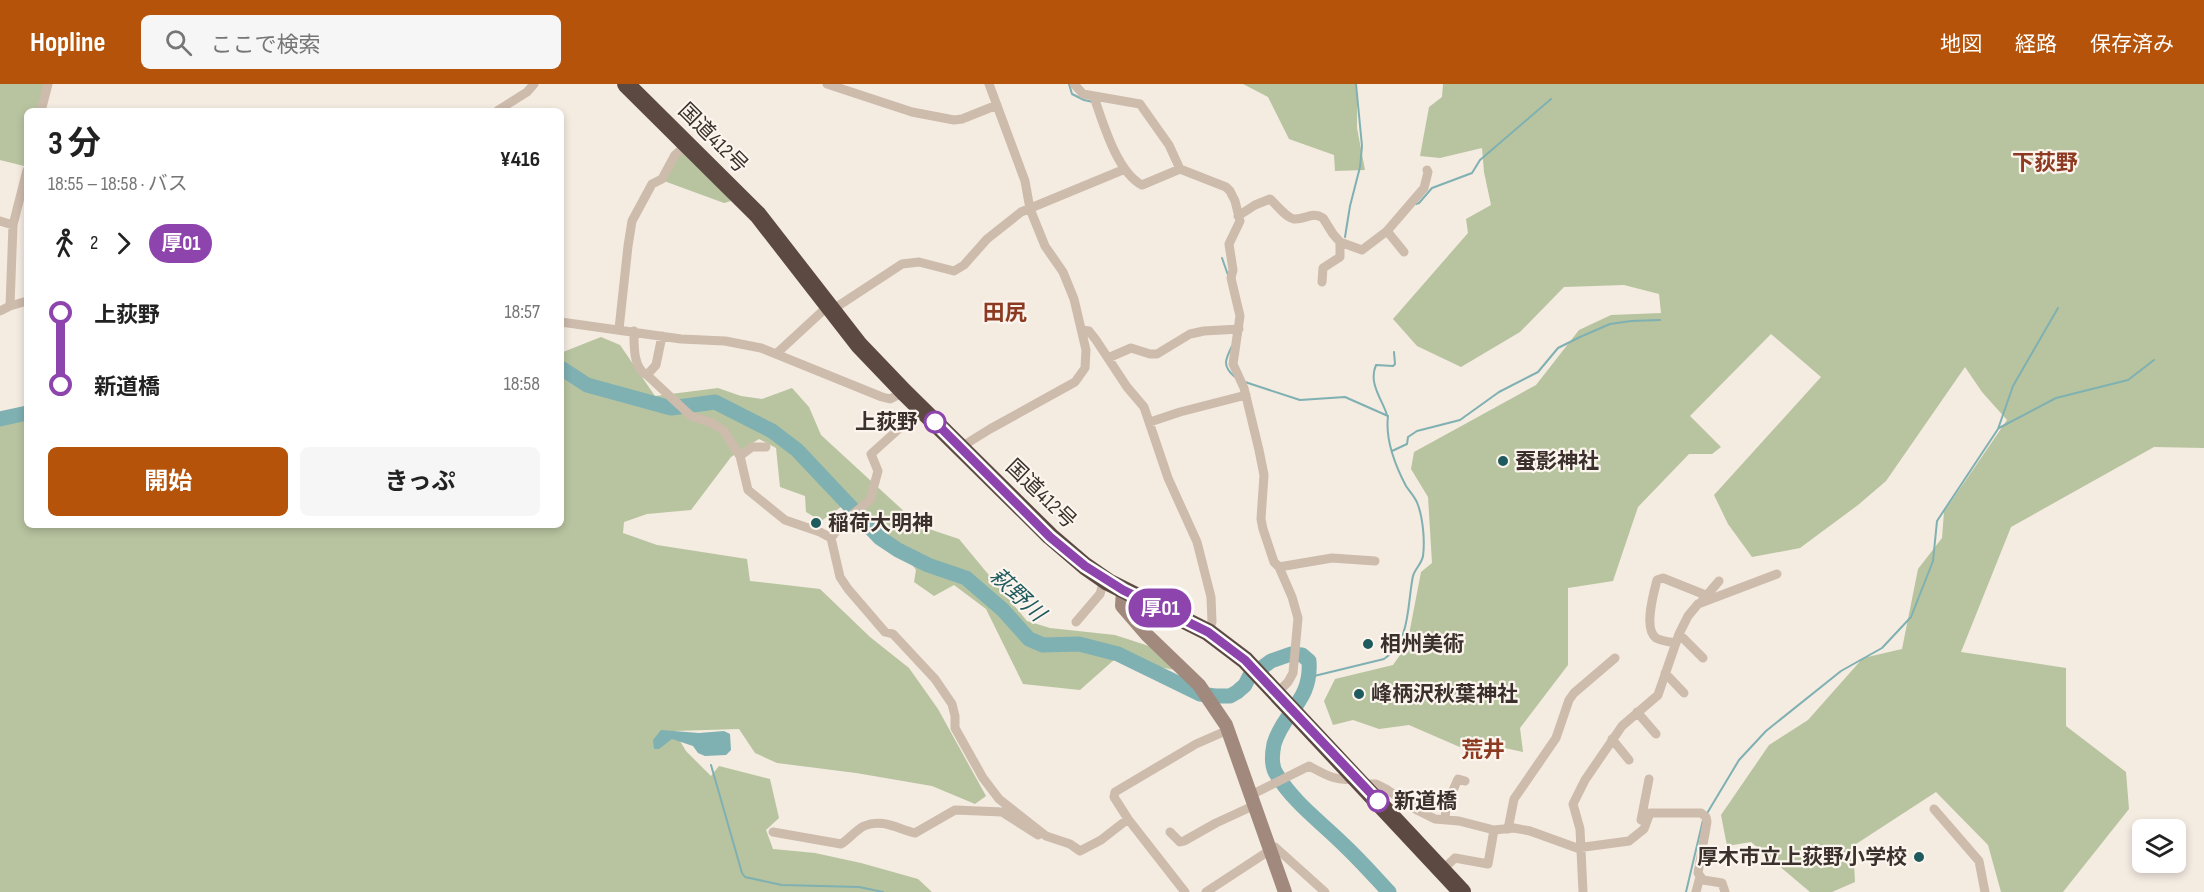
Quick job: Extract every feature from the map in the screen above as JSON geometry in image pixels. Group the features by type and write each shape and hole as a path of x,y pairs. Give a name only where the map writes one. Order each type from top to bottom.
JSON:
{"highway":[{"name":"国道412号","path":"626,84 772,230 859,345 921,410 1050,537 1104,580 1208,632 1245,660 1462,892"}],"street":[{"path":"41,108 48,84"},
{"path":"501,108 526,92 534,84"},
{"path":"827,84 912,112 954,120 997,105"},
{"path":"961,447 1078,379 1086,358 1082,330 1068,283 1045,246 1029,209 1025,181 989,84"},
{"path":"1074,84 1083,94 1095,100 1140,104 1169,145 1176,170"},
{"path":"1095,100 1105,128 1125,169 1142,185 1176,170 1226,187 1230,191 1240,221 1230,244 1233,270 1231,278 1240,316 1236,329 1233,364 1243,387 1264,475 1261,519 1274,562 1279,567 1292,597 1298,618 1293,673 1280,697"},
{"path":"619,329 632,221 652,184 662,179 675,155 687,144"},
{"path":"776,354 830,308 902,264 919,262 954,271 960,268 987,239 1022,212 1125,169"},
{"path":"1238,216 1270,199 1289,217 1295,219 1313,214 1323,218 1340,242 1362,250 1387,231 1425,188 1429,171"},
{"path":"10,306 13,225 24,182"},
{"path":"0,221 13,225"},
{"path":"1387,231 1404,252"},
{"path":"1322,282 1323,267 1340,257 1340,242"},
{"path":"0,311 24,302"},
{"path":"564,322 662,336 744,343 882,398 890,399 904,392"},
{"path":"1108,358 1131,348 1157,354 1190,334 1236,329"},
{"path":"1082,330 1089,331 1127,387 1144,407 1155,445 1201,553 1211,597 1212,622 1208,632"},
{"path":"634,331 638,367 642,373 691,416 712,423 724,431 740,456 748,490 785,520 831,538 840,578 885,632 893,634 935,679 952,704 955,728 992,790 1046,836"},
{"path":"647,375 656,365 662,336"},
{"path":"1150,422 1243,387"},
{"path":"831,538 843,523 870,500 878,471 872,454 921,410"},
{"path":"740,456 752,447 766,447"},
{"path":"1279,567 1332,558 1374,561"},
{"path":"1698,604 1777,574"},
{"path":"1703,658 1678,638 1656,638 1652,633 1649,607 1657,580 1663,578 1706,597"},
{"path":"1076,622 1086,615 1100,594 1104,580"},
{"path":"1582,892 1581,829 1573,804 1585,780 1622,726 1658,694 1688,616 1719,581"},
{"path":"1123,590 1122,606 1147,635 1199,684 1228,730 1285,892"},
{"path":"1508,829 1514,799 1556,738 1569,700 1615,658"},
{"path":"1665,673 1684,693"},
{"path":"1637,712 1656,734"},
{"path":"1185,892 1128,819 1114,797 1114,792 1196,744 1228,730"},
{"path":"1612,739 1629,760"},
{"path":"1170,832 1180,842 1184,841 1253,800 1272,784 1309,766 1336,779 1376,784 1435,819 1459,821 1494,830 1530,831 1577,848 1636,837 1644,829 1650,813 1701,813 1707,822 1696,892"},
{"path":"1445,820 1446,806 1458,779"},
{"path":"1640,831 1649,779"},
{"path":"1934,808 1979,861 1985,892"},
{"path":"773,832 841,844 864,826 886,823 915,832 946,813 955,810 969,810 1002,812 1037,835 1084,850 1128,819"},
{"path":"1442,870 1455,858 1488,864 1494,830"},
{"path":"1206,892 1275,847 1325,892"},
{"path":"1700,877 1703,880 1722,883 1725,892"}],"green space":[{"path":"0,84 45,84 39,108 24,108 24,166 0,160"},
{"path":"1243,84 1357,84 1357,128 1365,170 1335,171 1334,155 1289,139 1268,97"},
{"path":"1443,84 2204,84 2204,448 2154,447 2011,527 1961,652 2066,668 2066,726 2126,772 2129,809 2063,892 2001,892 1988,845 1936,792 1853,846 1855,882 1832,892 1810,892 1751,842 1727,846 1721,815 1769,745 1808,720 1863,658 1902,649 1918,569 1942,538 1944,512 2007,420 1982,392 1965,367 1886,481 1800,548 1752,557 1728,524 1714,495 1821,377 1771,334 1690,416 1721,447 1712,454 1689,454 1638,507 1613,581 1568,588 1568,665 1520,728 1523,752 1486,744 1462,748 1409,725 1379,729 1353,720 1333,725 1324,701 1335,679 1393,665 1407,645 1421,572 1432,563 1428,497 1411,469 1414,452 1536,385 1579,330 1611,315 1661,313 1659,294 1624,285 1564,287 1520,332 1461,367 1417,346 1393,319 1468,233 1466,219 1491,205 1482,148 1440,158 1420,156 1429,107 1442,97"},
{"path":"684,151 731,201 724,203 664,181 677,156"},
{"path":"601,337 620,345 655,396 718,388 741,396 762,399 792,388 809,407 821,435 920,526 959,539 1027,621 1050,628 1115,635 1155,648 1175,670 1159,667 1143,660 1115,659 1080,690 1023,684 986,609 954,585 934,596 914,582 916,570 895,540 841,507 821,521 806,512 805,496 780,487 776,448 759,439 731,457 691,510 647,514 624,522 623,533 657,545 747,559 750,581 820,589 870,637 909,668 938,709 986,796 975,804 932,786 777,763 755,753 739,729 674,731 686,751 711,776 719,766 770,779 779,818 766,830 773,849 815,853 861,863 918,879 932,892 0,892 0,425 24,420 24,528 564,528 564,352"}],"water":[{"path":"661,730 699,733 724,731 730,734 731,750 726,755 705,756 698,753 693,746 672,739 659,749 654,749 653,740"}],"waterway":[{"path":"1069,84 1072,94 1093,102"},
{"path":"1345,237 1360,167 1362,146 1356,84"},
{"path":"1416,204 1432,188 1472,173 1480,160 1551,99"},
{"path":"1222,258 1228,275"},
{"path":"1706,815 1739,760 1766,731 1841,671 1882,648 1911,617 1933,561 1937,521 1998,429 2013,386 2058,308"},
{"path":"1392,451 1407,444 1408,437 1417,431 1460,420 1499,392 1538,372 1558,348 1580,337 1610,324 1660,320"},
{"path":"1232,346 1226,366 1235,377"},
{"path":"1387,415 1375,385 1374,372 1376,365 1393,366 1395,364 1394,352"},
{"path":"1999,428 2056,398 2128,380 2154,360"},
{"name":"萩野川","path":"564,370 587,385 671,408 715,402 772,431 797,450 880,538 928,565 966,578 1003,610 1029,639 1043,645 1079,644 1118,654 1200,694 1215,696 1230,696 1237,692 1245,685 1249,677 1271,661 1291,654 1302,655 1309,661 1309,675 1302,696 1278,733 1274,744 1272,760 1275,772 1300,804 1389,892"},
{"path":"1245,382 1300,400 1345,397 1388,416 1387,425 1392,452 1402,478 1417,502 1421,517 1424,537 1423,556 1413,576 1403,633 1393,652 1384,659 1310,677"},
{"name":"萩野川","path":"0,419 24,414"},
{"path":"711,765 745,877 782,885 859,887 883,892"},
{"path":"1686,892 1703,820"}],"bus line":[{"name":"厚01","path":"935,422 1050,537 1085,566 1108,582 1208,632 1245,660 1378,801"}],"place":[{"name":"上荻野","path":"935,422"},
{"name":"蚕影神社","path":"1503,461"},
{"name":"稲荷大明神","path":"816,523"},
{"name":"相州美術","path":"1368,644"},
{"name":"峰柄沢秋葉神社","path":"1359,694"},
{"name":"新道橋","path":"1378,801"},
{"name":"厚木市立上荻野小学校","path":"1919,857"}],"district":[{"name":"下荻野","path":"2045,163"},
{"name":"田尻","path":"1005,313"},
{"name":"荒井","path":"1483,750"}]}
